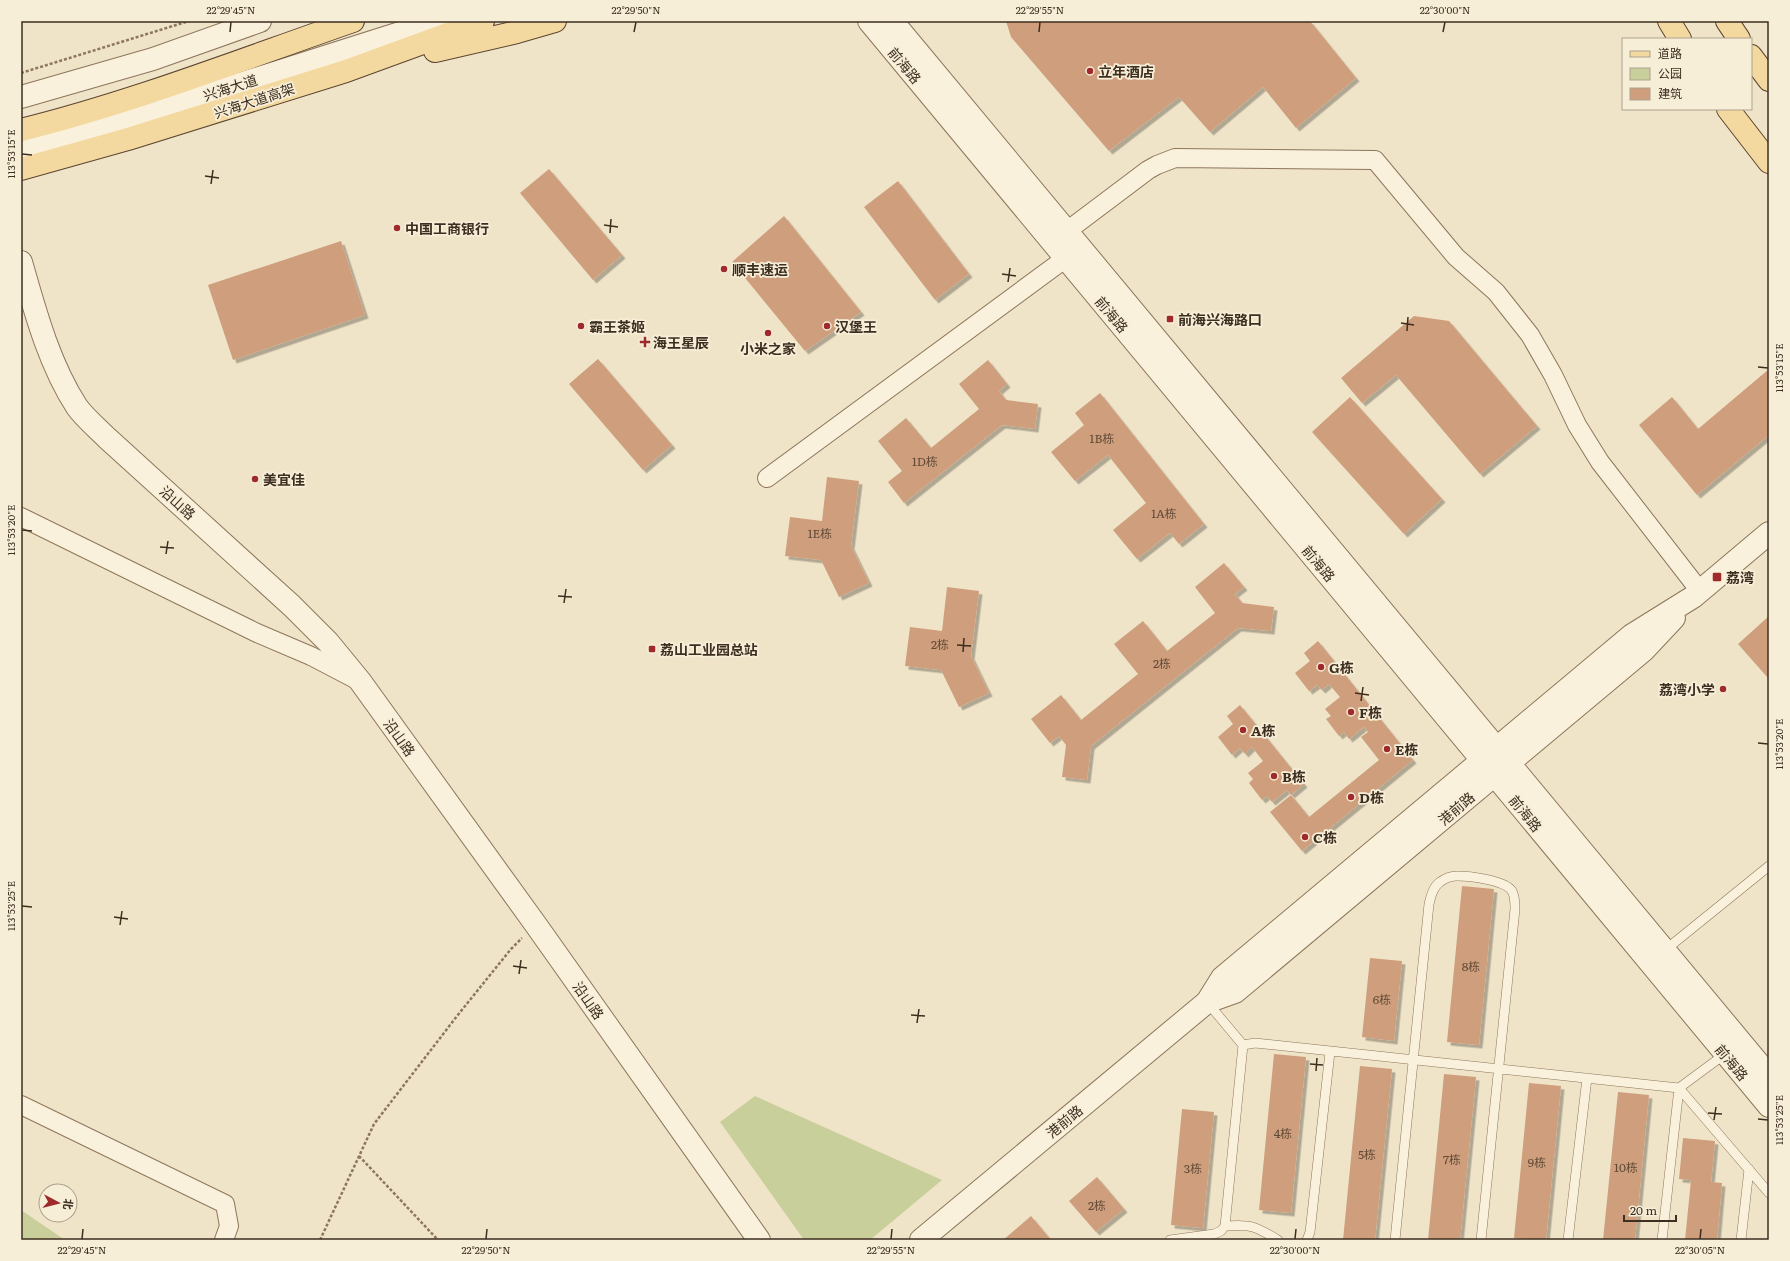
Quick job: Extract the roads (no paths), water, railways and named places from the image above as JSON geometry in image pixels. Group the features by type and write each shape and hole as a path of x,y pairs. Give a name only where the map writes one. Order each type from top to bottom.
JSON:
{"main road":[{"path":"21,130 90,111 148,92 353,21"},
{"name":"兴海大道高架","path":"21,169 128,139 346,71 483,21"},
{"path":"346,71 517,32 555,21"},
{"path":"1669,21 1679,38"},
{"path":"1727,21 1738,38"},
{"path":"1752,57 1769,80"},
{"path":"1729,110 1769,162"}],"street":[{"path":"21,97 146,61 260,21"},
{"name":"兴海大道","path":"21,151 86,133 438,21"},
{"name":"前海路","path":"869,21 1066,258 1496,761 1664,951 1769,1076"},
{"name":"前海路","path":"892,21 1066,231 1496,761 1725,1054 1769,1106"},
{"path":"1066,231 1148,170 1175,158 1375,160 1456,257 1496,292 1530,335 1553,375 1581,431 1600,462 1696,594"},
{"path":"767,478 1066,258"},
{"name":"沿山路","path":"21,262 28,308 60,376 78,408 107,438 328,642 360,681 536,925 759,1240"},
{"path":"21,517 360,681"},
{"name":"港前路","path":"921,1240 1207,1002 1222,978 1496,761 1632,635 1696,594 1769,533"},
{"path":"21,1106 225,1204 229,1226 224,1240"}],"lane":[{"path":"1664,951 1769,866"},
{"path":"1395,1240 1432,892 1438,883 1456,876 1498,882 1506,885 1512,890 1515,898 1481,1240"},
{"path":"1170,1240 1214,1234 1221,1231 1225,1226 1243,1045 1207,1002"},
{"path":"1243,1045 1255,1043 1679,1088 1769,1193"},
{"path":"1307,1240 1310,1232 1330,1052"},
{"path":"1662,1240 1679,1088 1725,1054"},
{"path":"1568,1240 1587,1078"},
{"path":"1741,1240 1749,1168"},
{"path":"1225,1226 1244,1224 1256,1227 1278,1240"}],"place":[{"name":"立年酒店","path":"1090,71"},
{"name":"中国工商银行","path":"397,228"},
{"name":"顺丰速运","path":"724,269"},
{"name":"前海兴海路口","path":"1170,319"},
{"name":"霸王茶姬","path":"581,326"},
{"name":"汉堡王","path":"827,326"},
{"name":"小米之家","path":"768,333"},
{"name":"海王星辰","path":"645,342"},
{"name":"美宜佳","path":"255,479"},
{"name":"荔湾","path":"1717,577"},
{"name":"荔山工业园总站","path":"652,649"},
{"name":"G栋","path":"1321,667"},
{"name":"荔湾小学","path":"1723,689"},
{"name":"F栋","path":"1351,712"},
{"name":"A栋","path":"1243,730"},
{"name":"E栋","path":"1387,749"},
{"name":"B栋","path":"1274,776"},
{"name":"D栋","path":"1351,797"},
{"name":"C栋","path":"1305,837"}]}
